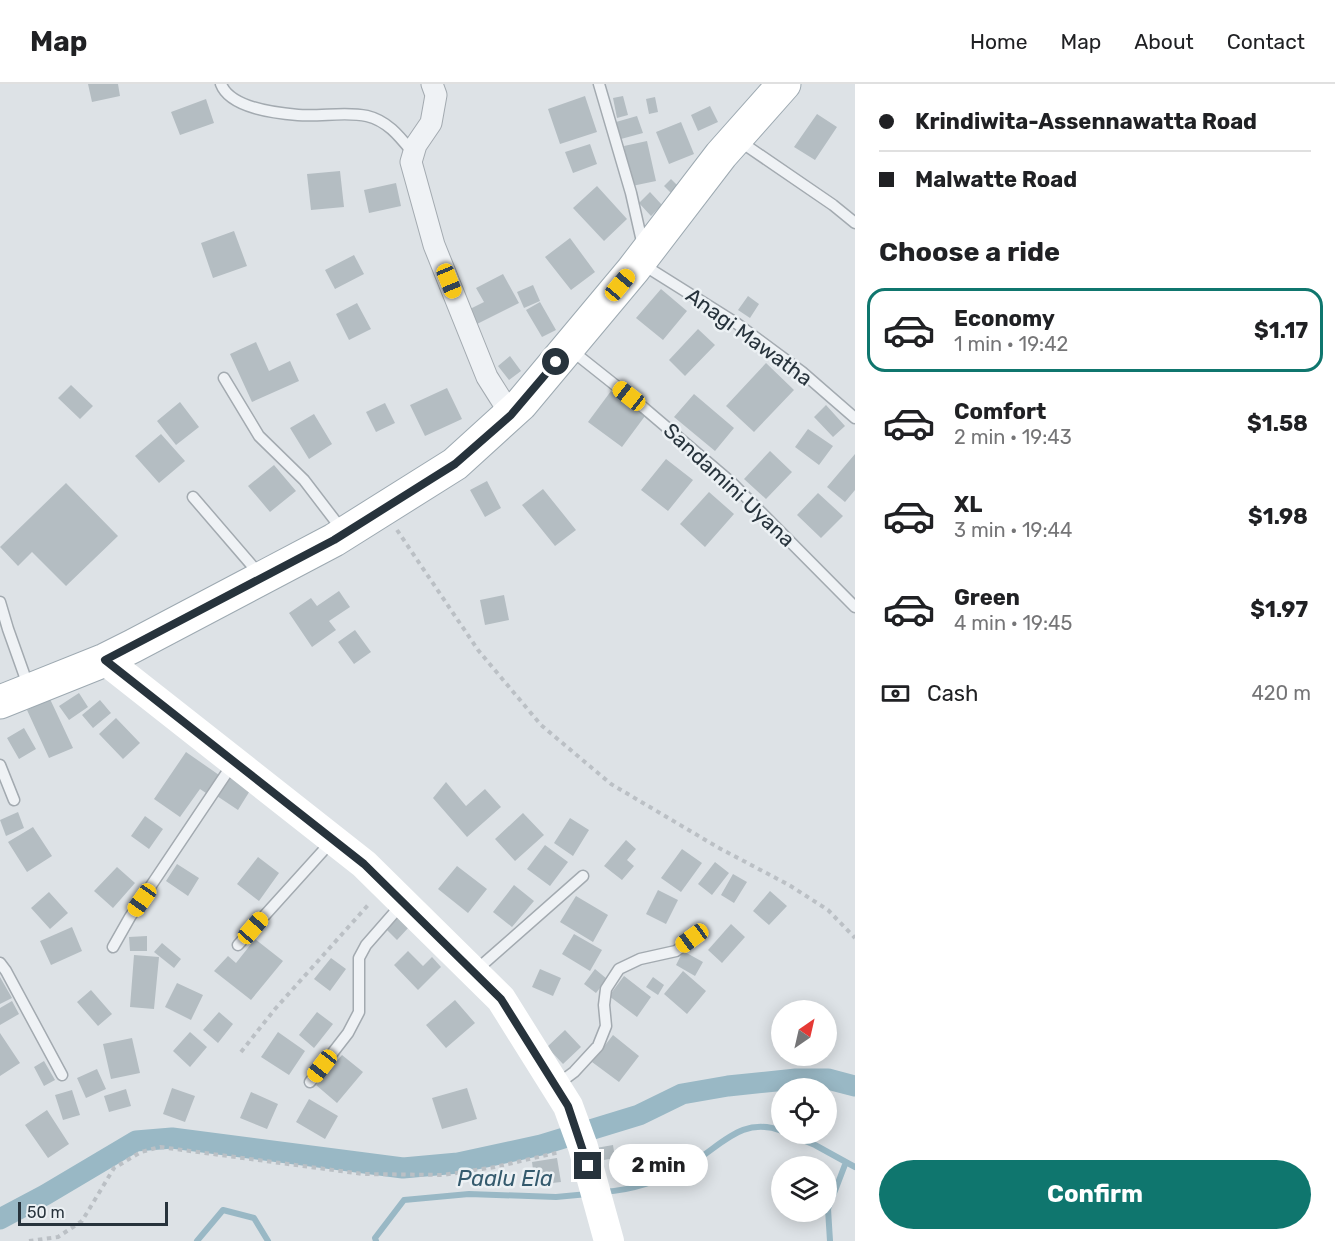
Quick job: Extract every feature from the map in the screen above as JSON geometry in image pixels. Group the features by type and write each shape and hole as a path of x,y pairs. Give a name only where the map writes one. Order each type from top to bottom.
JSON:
{"main road":[{"path":"0,702 105,660 263,578 345,534 455,464 511,415 642,259 735,139 784,84"}],"street":[{"path":"432,84 436,95 431,123 416,145 411,162 434,245 487,377 511,415"},
{"path":"105,660 364,864 501,999 568,1106 583,1147 609,1241"}],"lane":[{"path":"221,84 224,92 237,103 269,111 299,115 368,116 393,128 414,153"},
{"path":"599,84 631,193 642,259"},
{"path":"735,139 833,205 855,224"},
{"name":"Anagi Mawatha","path":"642,259 736,323 802,372 855,418"},
{"name":"Sandamini Uyana","path":"568,348 644,408 732,483 855,607"},
{"path":"224,378 259,436 304,480 345,534"},
{"path":"194,497 263,578"},
{"path":"0,602 30,691"},
{"path":"113,947 130,917 234,762"},
{"path":"0,765 14,800"},
{"path":"238,945 333,840"},
{"path":"474,972 583,876"},
{"path":"309,1082 348,1033 359,1012 359,958 394,894"},
{"path":"555,1086 574,1072 598,1046 606,1026 604,1005 606,989 619,969 640,959 676,951 702,932"},
{"path":"0,963 6,970 62,1075"}],"path":[{"path":"382,510 478,650 541,725 611,784 719,849 789,885 828,910 855,938"},
{"path":"241,1052 275,1009 394,894"},
{"path":"29,1241 58,1237 82,1221 114,1168 141,1152 160,1147 363,1174 443,1175 495,1167 583,1147"}],"building":[{"path":"88,84 118,84 120,96 92,102"},
{"path":"585,96 597,132 560,144 548,109"},
{"path":"623,96 628,115 617,118 613,98"},
{"path":"655,97 658,112 649,114 646,99"},
{"path":"206,99 214,123 180,135 171,112"},
{"path":"710,106 718,122 698,131 691,115"},
{"path":"817,114 837,127 815,160 794,147"},
{"path":"637,116 643,133 621,139 616,122"},
{"path":"681,122 694,154 669,164 656,132"},
{"path":"647,141 656,181 632,186 624,146"},
{"path":"590,144 597,164 573,173 565,152"},
{"path":"340,171 344,207 311,210 307,174"},
{"path":"671,179 679,187 672,194 664,186"},
{"path":"396,183 401,206 369,213 364,190"},
{"path":"597,186 627,219 604,241 573,208"},
{"path":"650,192 662,205 651,216 639,203"},
{"path":"234,231 247,266 213,278 201,243"},
{"path":"570,238 595,272 571,290 545,257"},
{"path":"354,255 364,274 335,289 325,270"},
{"path":"503,274 519,303 475,325 468,310 484,302 476,288"},
{"path":"533,285 540,301 524,308 517,292"},
{"path":"661,289 687,311 663,340 636,318"},
{"path":"748,296 759,304 750,318 738,310"},
{"path":"540,302 556,330 542,337 526,310"},
{"path":"357,303 371,329 349,340 336,314"},
{"path":"698,329 715,345 685,376 669,360"},
{"path":"256,342 269,371 290,361 299,381 252,402 230,354"},
{"path":"510,356 521,371 509,380 498,366"},
{"path":"766,363 794,390 754,432 726,406"},
{"path":"71,385 93,406 80,419 58,398"},
{"path":"447,388 462,419 425,436 410,405"},
{"path":"611,391 645,416 622,447 588,422"},
{"path":"694,394 734,428 715,451 674,417"},
{"path":"180,402 199,427 176,445 157,421"},
{"path":"385,403 395,423 376,432 366,412"},
{"path":"826,405 845,426 833,437 814,417"},
{"path":"314,414 332,444 309,459 290,428"},
{"path":"808,429 833,446 819,465 795,447"},
{"path":"161,434 185,461 159,483 135,456"},
{"path":"770,451 792,472 766,499 744,479"},
{"path":"855,454 855,490 845,502 827,487"},
{"path":"666,459 693,480 668,511 641,490"},
{"path":"274,465 296,491 270,512 248,486"},
{"path":"487,481 501,508 485,517 470,490"},
{"path":"66,483 118,536 66,586 32,552 18,566 0,547"},
{"path":"543,489 576,530 555,546 522,505"},
{"path":"709,492 734,514 705,547 680,524"},
{"path":"818,493 843,516 821,538 797,515"},
{"path":"339,591 350,607 329,621 336,630 312,647 289,613 311,598 317,606"},
{"path":"504,595 509,620 485,625 480,600"},
{"path":"355,630 371,652 354,664 338,642"},
{"path":"79,693 88,707 69,720 59,706"},
{"path":"50,699 73,748 49,758 27,710"},
{"path":"100,700 111,713 93,728 82,715"},
{"path":"116,718 140,743 123,759 99,734"},
{"path":"24,728 36,749 19,759 7,738"},
{"path":"186,752 219,775 206,793 200,789 180,817 154,799"},
{"path":"230,775 251,789 238,810 217,796"},
{"path":"446,782 466,806 485,789 501,807 467,837 433,798"},
{"path":"18,812 24,828 6,836 0,820"},
{"path":"523,813 544,835 515,861 495,839"},
{"path":"145,816 163,829 149,849 131,836"},
{"path":"570,818 589,830 573,856 554,843"},
{"path":"33,827 52,856 27,872 8,842"},
{"path":"626,840 636,849 627,860 634,866 622,880 604,866"},
{"path":"545,845 568,862 550,886 527,869"},
{"path":"682,849 702,863 681,892 661,878"},
{"path":"258,857 279,873 259,901 237,884"},
{"path":"715,862 729,873 712,895 698,884"},
{"path":"177,864 199,878 188,896 166,881"},
{"path":"457,866 487,889 468,913 438,889"},
{"path":"117,867 135,883 113,908 94,891"},
{"path":"733,874 747,882 734,903 721,895"},
{"path":"514,885 534,901 512,927 493,912"},
{"path":"658,890 678,900 666,924 646,914"},
{"path":"770,891 787,906 769,925 753,911"},
{"path":"49,892 68,913 50,929 31,908"},
{"path":"576,896 608,915 593,942 560,922"},
{"path":"398,917 409,927 397,940 387,930"},
{"path":"731,924 745,937 722,963 708,950"},
{"path":"72,927 82,951 51,965 40,941"},
{"path":"574,934 602,950 590,971 562,954"},
{"path":"147,936 147,951 130,951 129,937"},
{"path":"255,939 283,961 251,1000 214,971 228,956 236,963"},
{"path":"162,943 181,959 174,968 154,952"},
{"path":"408,951 423,966 432,957 441,967 418,990 394,965"},
{"path":"683,951 703,962 695,976 676,965"},
{"path":"134,955 159,957 154,1009 130,1007"},
{"path":"331,958 346,969 330,991 314,979"},
{"path":"540,969 561,978 553,996 532,987"},
{"path":"595,969 607,979 596,993 584,984"},
{"path":"683,971 706,991 687,1014 664,994"},
{"path":"624,976 651,997 637,1017 609,996"},
{"path":"0,977 12,998 0,1004"},
{"path":"653,977 664,985 658,995 646,987"},
{"path":"177,983 203,995 191,1020 165,1007"},
{"path":"91,990 112,1014 98,1026 77,1002"},
{"path":"455,1000 475,1023 446,1048 426,1025"},
{"path":"12,1001 19,1014 0,1025 0,1008"},
{"path":"219,1012 233,1024 218,1043 203,1030"},
{"path":"317,1012 333,1024 314,1048 299,1035"},
{"path":"565,1030 581,1047 563,1064 547,1047"},
{"path":"190,1032 207,1047 190,1067 173,1051"},
{"path":"278,1032 305,1051 289,1075 261,1057"},
{"path":"0,1033 20,1063 0,1076"},
{"path":"613,1035 639,1056 619,1082 592,1062"},
{"path":"132,1038 140,1073 111,1079 103,1044"},
{"path":"342,1055 363,1072 337,1103 316,1085"},
{"path":"44,1061 55,1080 44,1086 34,1067"},
{"path":"97,1069 106,1089 86,1098 77,1078"},
{"path":"172,1088 195,1096 185,1122 163,1114"},
{"path":"467,1088 477,1119 442,1129 432,1098"},
{"path":"126,1089 131,1106 109,1112 104,1096"},
{"path":"72,1090 80,1115 63,1120 55,1095"},
{"path":"251,1092 278,1104 267,1129 240,1118"},
{"path":"309,1099 338,1116 325,1139 296,1122"},
{"path":"47,1110 69,1144 48,1158 25,1125"},
{"path":"613,1145 615,1158 598,1161 596,1148"},
{"path":"557,1158 561,1182 535,1185 532,1162"}],"waterway":[{"path":"0,1219 136,1141 172,1138 403,1168 458,1163 541,1145 639,1115 682,1094 728,1086 796,1079 828,1079 855,1086"},
{"name":"Paalu Ela","path":"604,1192 636,1187 668,1176 699,1159 742,1130 754,1127 771,1128"},
{"name":"Paalu Ela","path":"813,1144 855,1167"},
{"path":"830,1241 828,1209 846,1162"},
{"name":"Paalu Ela","path":"376,1241 375,1238 404,1200 469,1194 556,1197 588,1194"},
{"name":"Paalu Ela","path":"197,1241 223,1210 254,1218 268,1241"}],"route":[{"path":"556,362 511,415 455,464 334,540 105,660 364,864 501,999 568,1106 588,1166"}]}
